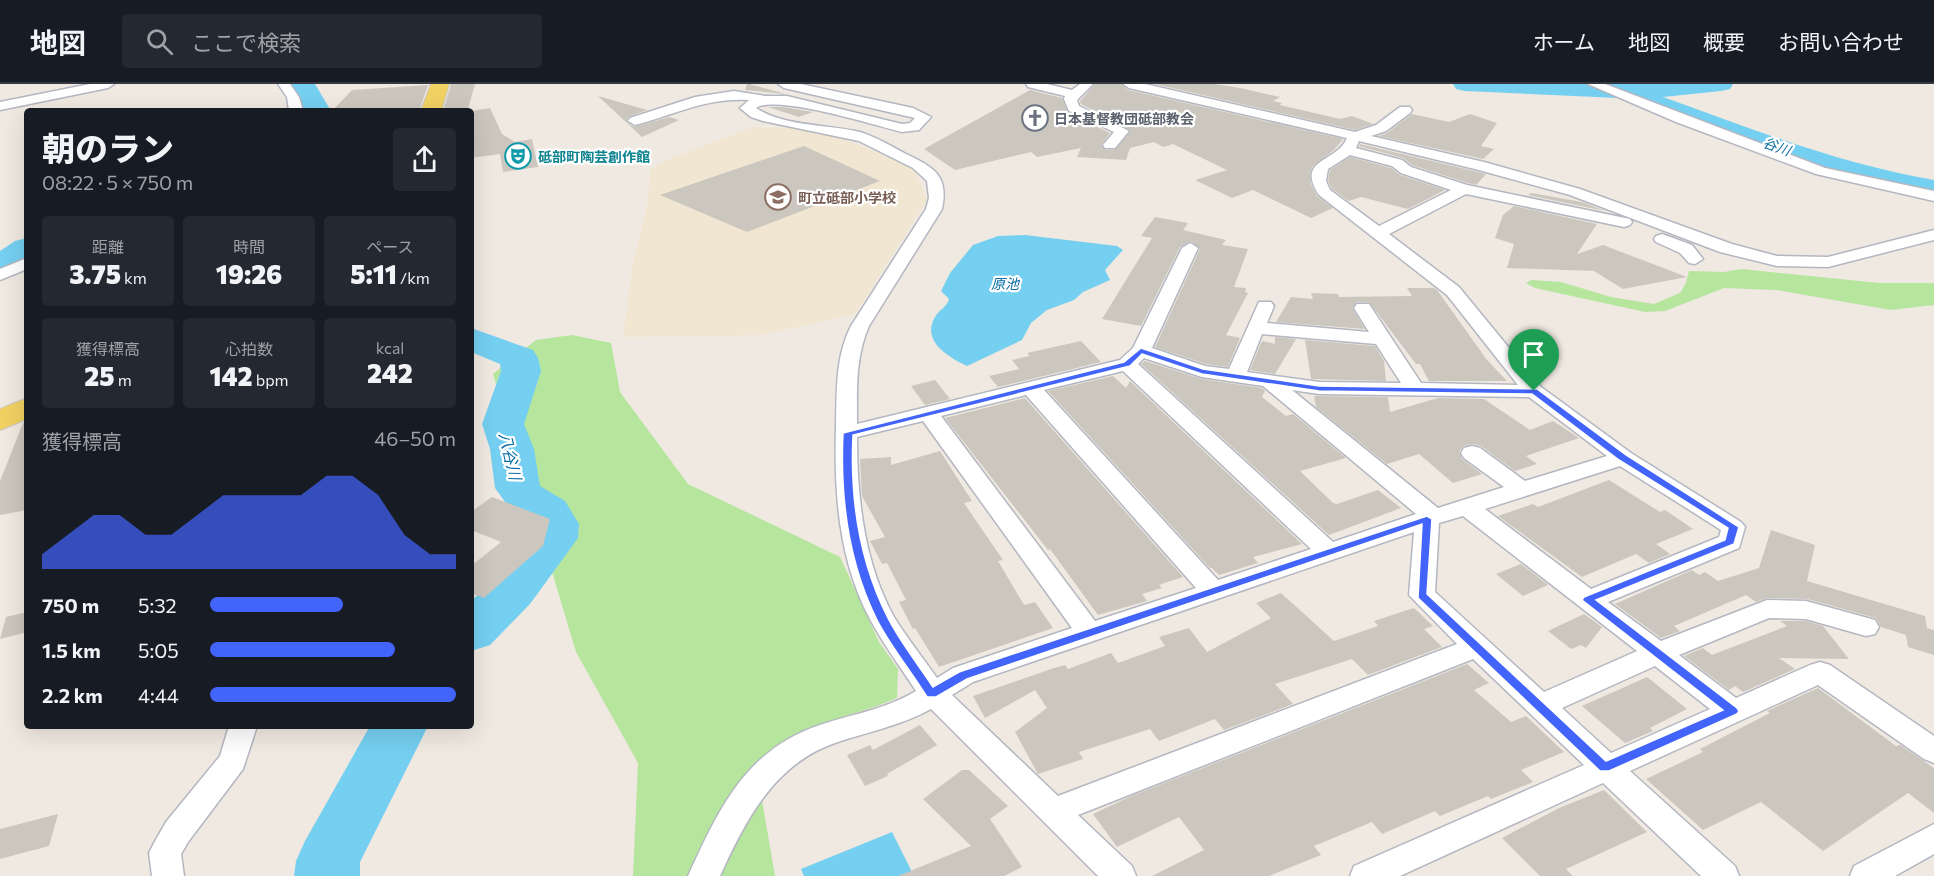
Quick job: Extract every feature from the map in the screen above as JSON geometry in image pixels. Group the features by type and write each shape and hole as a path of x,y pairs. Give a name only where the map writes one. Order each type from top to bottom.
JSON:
{"main road":[{"path":"432,108 440,84"},
{"path":"0,421 24,409"}],"street":[{"path":"0,105 58,88 108,84"},
{"path":"284,84 293,97 295,108"},
{"path":"784,84 913,112 924,117 914,127 902,128 787,100 764,100 751,104 747,108 751,113 796,125 859,137 923,166 935,178 938,192 934,209 860,326 852,343 847,368 846,471 849,506 855,544 868,587 883,620 932,693 1120,876"},
{"path":"810,84 848,87"},
{"path":"1032,84 1075,95"},
{"path":"1087,84 1070,99 1074,108 1122,131 1110,145"},
{"path":"1129,84 1351,143 1479,165 1575,192 1726,248 1777,261 1828,262 1934,236"},
{"path":"1594,84 1821,171 1934,196"},
{"path":"635,121 690,100 722,93 748,92 764,100"},
{"path":"1405,110 1381,128 1351,143 1324,165 1318,173 1317,181 1324,192 1453,291 1534,391 1623,458 1733,527 1730,542 1588,600"},
{"path":"1351,143 1397,163 1406,170 1464,189 1621,221 1686,249 1695,259"},
{"path":"1376,234 1464,189"},
{"path":"1134,357 1190,248"},
{"path":"0,275 24,264"},
{"path":"1235,377 1265,306"},
{"path":"1363,308 1415,390"},
{"path":"1255,328 1383,339"},
{"path":"848,433 1031,388 1134,357 1235,377 1319,388 1534,391"},
{"path":"1134,357 1330,553"},
{"path":"1270,382 1430,518"},
{"path":"1031,388 1214,592"},
{"path":"928,413 1090,633"},
{"path":"1472,453 1521,489"},
{"path":"704,876 729,823 771,766 799,746 831,732 897,713 963,675 1430,518 1623,458"},
{"path":"1467,507 1733,711"},
{"path":"1430,518 1422,595 1723,876"},
{"path":"1539,706 1658,653 1767,609 1806,610 1866,627"},
{"path":"1053,810 1476,647"},
{"path":"1366,876 1820,672 1934,751"},
{"path":"168,876 165,853 177,832 232,761 242,729"},
{"path":"1866,876 1934,838"}],"shaded area":[{"path":"753,127 793,128 836,136 913,167 927,200 855,314 762,335 623,337 633,263 648,201 650,170 667,160"}],"green space":[{"path":"1741,269 1879,283 1934,283 1934,305 1891,310 1776,290 1724,288 1665,311 1645,312 1535,288 1526,283 1531,280 1561,282 1611,297 1654,304 1680,293 1689,271 1724,272"},
{"path":"572,335 611,343 620,392 688,484 840,557 879,642 898,669 897,698 792,736 756,765 775,876 633,876 638,763 576,652 493,374 536,340"}],"water":[{"name":"原池","path":"1025,235 1117,246 1123,250 1105,270 1110,280 1083,292 1074,300 1047,310 1031,323 1022,340 967,366 945,353 931,334 935,317 949,299 941,291 950,273 973,245 998,236"},
{"path":"892,832 914,876 804,876 801,869"}],"building":[{"path":"451,84 475,84 468,108 444,108"},
{"path":"749,84 786,94 745,90"},
{"path":"1095,84 1121,84 1128,90 1343,139 1334,150 1313,166 1310,173 1311,184 1317,196 1333,208 1311,218 1253,190 1232,198 1195,180 1227,170 1173,144 1163,147 1154,142 1130,148 1126,160 1077,157 1081,148 1037,157 1031,152 955,170 924,149 1030,90 1062,98 1068,113 1110,133 1101,145 1105,150 1115,150 1131,131 1081,104 1080,101"},
{"path":"1155,84 1215,84 1240,88 1280,97 1273,101 1282,103 1280,105 1340,119 1352,116 1373,124 1355,130"},
{"path":"428,85 420,108 335,108 352,90"},
{"path":"598,96 647,110 628,117 626,122 634,127 669,117 679,120 642,137"},
{"path":"768,107 783,107 813,112 799,117"},
{"path":"490,108 502,134 515,142 532,139 538,167 503,172 500,154 474,158 474,111"},
{"path":"1412,114 1449,122 1470,114 1497,123 1481,146 1494,149 1483,159 1379,136 1387,133"},
{"path":"1360,144 1486,174 1476,185 1412,165 1403,158 1359,146"},
{"path":"804,146 880,181 747,232 660,195"},
{"path":"1350,157 1391,168 1400,175 1445,190 1408,209 1361,197 1349,201 1332,189 1328,181 1330,170"},
{"path":"1531,193 1582,202 1605,211 1528,195"},
{"path":"1514,206 1597,224 1577,254 1603,245 1687,277 1623,289 1594,271 1507,268 1514,244 1495,238 1503,215"},
{"path":"1155,217 1188,223 1183,230 1226,240 1222,245 1248,249 1234,287 1246,288 1245,292 1248,293 1226,335 1240,338 1228,367 1206,364 1155,347 1200,249 1191,241 1180,247 1141,326 1102,319 1152,238 1141,236"},
{"path":"1407,288 1437,290 1487,360 1507,381 1429,381 1420,364 1416,364 1369,302 1357,302 1352,308 1365,329 1276,322 1291,297 1313,299 1311,293 1338,294 1339,297 1412,296"},
{"path":"1275,337 1296,339 1275,374 1250,370 1261,343 1263,341 1275,344"},
{"path":"1305,340 1375,346 1384,361 1386,381 1311,379"},
{"path":"1081,341 1101,362 998,387 989,376 1019,369 1012,360 1030,356 1027,353"},
{"path":"1145,361 1202,379 1262,388 1265,391 1262,397 1286,416 1293,414 1346,458 1300,471 1333,503 1337,504 1378,490 1401,508 1329,535 1141,364"},
{"path":"1113,376 1126,388 1130,381 1302,544 1253,557 1258,563 1219,575 1210,568 1048,391"},
{"path":"935,380 950,399 925,405 911,386"},
{"path":"1314,396 1388,397 1390,412 1438,398 1484,399 1530,430 1553,421 1579,438 1526,456 1537,464 1515,471 1481,446 1473,444 1463,446 1459,452 1462,459 1482,474 1453,483 1419,454 1387,464 1316,407"},
{"path":"1025,398 1183,577 1159,585 1162,588 1142,594 1147,601 1098,615 1050,549 1048,550 945,418"},
{"path":"23,423 24,511 0,515 0,481"},
{"path":"940,451 972,501 964,503 1003,560 998,561 1024,605 1035,602 1053,628 939,667 915,628 913,629 899,602 906,600 887,563 882,564 870,541 885,537 862,496 860,459 891,457 891,465"},
{"path":"1609,480 1660,512 1665,510 1693,529 1656,544 1670,554 1649,563 1636,554 1582,577 1498,516 1533,504 1538,507"},
{"path":"492,497 550,519 543,546 484,598 474,594 474,564 501,542 474,531 474,510"},
{"path":"1771,530 1815,545 1807,581 1925,616 1927,628 1934,630 1934,655 1908,647 1906,635 1881,627 1876,618 1807,599 1767,598 1756,602 1746,595 1674,626 1680,631 1661,638 1615,604 1692,570 1699,575 1705,572 1718,581 1759,568"},
{"path":"1521,564 1548,585 1523,596 1496,574"},
{"path":"1281,593 1334,641 1378,626 1374,621 1414,608 1433,626 1424,629 1442,647 1368,675 1352,659 1275,684 1293,704 1224,730 1215,719 1159,741 1150,729 1079,752 1083,759 1038,774 1015,732 1047,708 1035,690 985,718 973,696 1054,668 1065,665 1068,669 1111,653 1118,663 1165,646 1159,637 1189,628 1207,652 1271,618 1256,603"},
{"path":"24,613 24,633 0,639 6,617"},
{"path":"1584,614 1602,627 1586,648 1581,645 1571,649 1548,631"},
{"path":"1780,621 1806,621 1823,626 1849,659 1779,658 1795,669 1743,692 1735,686 1729,690 1684,656 1703,648 1712,655 1787,626"},
{"path":"1467,664 1489,683 1474,690 1511,722 1526,716 1564,752 1521,770 1533,782 1491,799 1488,796 1440,816 1435,811 1382,834 1372,822 1314,846 1321,855 1269,876 1152,876 1204,850 1179,817 1117,847 1093,814 1129,797"},
{"path":"1647,677 1687,709 1650,728 1653,731 1625,743 1582,706"},
{"path":"1818,688 1896,746 1900,745 1934,768 1934,813 1908,793 1823,851 1761,802 1703,830 1646,779 1703,752 1700,749 1770,713 1767,711"},
{"path":"920,725 937,745 887,774 888,776 865,786 847,755 870,745 873,750"},
{"path":"962,770 969,770 1008,806 990,819 1022,867 1004,876 898,876 971,846 923,799"},
{"path":"1604,790 1647,832 1566,869 1573,876 1540,876 1502,838 1559,808"},
{"path":"58,814 49,846 0,859 0,829"}],"waterway":[{"path":"303,84 316,108"},
{"path":"1465,84 1625,90 1657,90 1721,84"},
{"name":"谷川","path":"1623,91 1816,162 1895,182 1934,189"},
{"path":"0,267 24,250"},
{"name":"八谷川","path":"474,340 519,358 521,371 503,424 512,449 518,488 527,500 549,512 555,524 554,538 512,592 474,629"},
{"name":"八谷川","path":"327,876 328,861 397,729"}],"place":[{"name":"日本基督教団砥部教会","path":"1035,118"},
{"name":"砥部町陶芸創作館","path":"518,156"},
{"name":"町立砥部小学校","path":"778,197"}],"route":[{"path":"1141,351 1202,371 1319,388 1534,391 1623,458 1733,527 1730,542 1588,600 1733,711 1605,768 1422,595 1427,519 963,675 932,693 883,620 868,587 855,544 846,471 848,433 1127,364 1141,351"}]}
